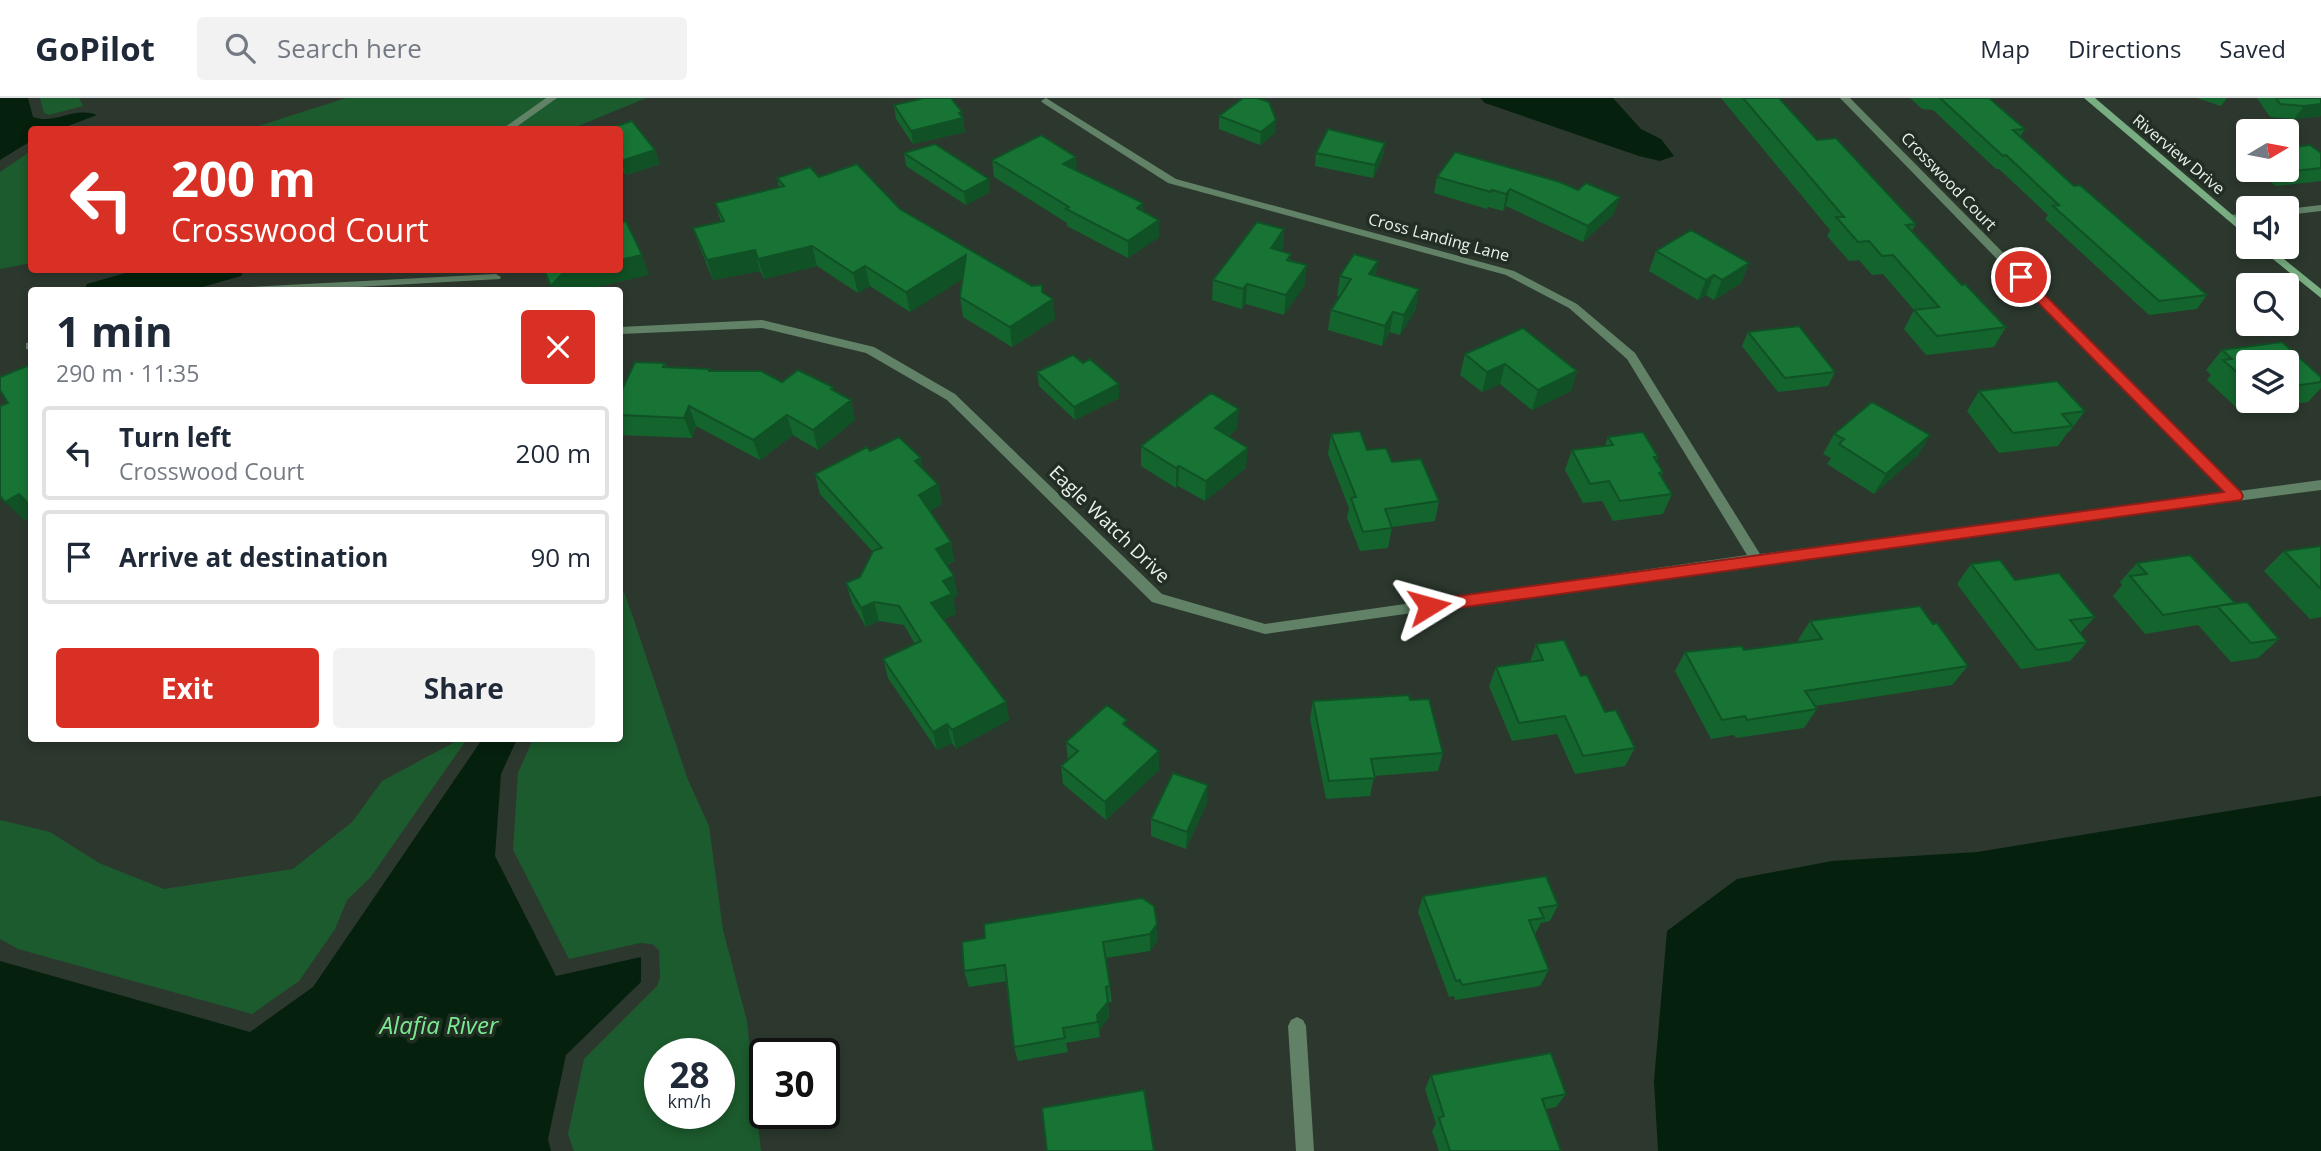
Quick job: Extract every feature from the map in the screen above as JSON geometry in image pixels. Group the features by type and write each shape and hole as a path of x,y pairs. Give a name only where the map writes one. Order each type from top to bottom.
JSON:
{"street":[{"path":"511,126 552,98"},
{"name":"Crosswood Court","path":"1845,98 2236,496"},
{"name":"Riverview Drive","path":"2089,98 2236,223"},
{"name":"Cross Landing Lane","path":"1046,101 1172,181 1510,272 1573,306 1631,356 1756,559"},
{"path":"2299,211 2321,208"},
{"path":"2230,218 2236,217"},
{"path":"2278,259 2321,295"},
{"path":"292,287 498,273"},
{"name":"Eagle Watch Drive","path":"623,331 762,324 870,350 951,397 1157,598 1265,629 1756,559 2321,485"},
{"path":"1297,1026 1304,1151"}],"green space":[{"path":"40,98 79,98 83,106 49,115 44,113"},
{"path":"346,98 646,98 578,126 258,126"},
{"path":"28,153 28,264 0,269 0,172"},
{"path":"623,592 688,780 709,826 723,930 747,1021 749,1129 759,1129 761,1151 574,1151 568,1134 584,1059 657,986 660,978 659,950 652,944 640,943 569,959 513,850 518,773 532,742 623,742"},
{"path":"454,742 465,742 370,878 347,900 335,929 299,981 252,1014 18,949 0,939 0,820 50,832 99,863 164,889 293,869 352,822 382,781"}],"water":[{"path":"0,98 28,98 33,117 41,119 80,113 97,115 68,126 28,126 28,143 0,160"},
{"path":"1480,98 1613,98 1641,129 1661,139 1674,156 1660,161 1639,156 1485,103"},
{"path":"126,273 242,273 241,276 202,287 86,287 87,284"},
{"name":"Alafia River","path":"480,742 516,742 501,774 495,856 556,976 641,957 641,982 566,1055 548,1139 551,1151 0,1151 0,961 250,1032 313,987"},
{"path":"2321,796 2321,1151 1658,1151 1654,1081 1667,931 1737,879 1832,861 1977,852"}],"building":[{"path":"924,98 951,98 962,112 959,113 963,118 911,131 894,105"},
{"path":"1243,98 1257,98 1269,102 1276,120 1261,132 1219,116"},
{"path":"1743,98 1779,98 1817,140 1836,138 1916,224 1906,225 2006,327 1937,336 1914,310 1939,307 1893,255 1882,256 1869,241 1858,242 1836,217 1844,217"},
{"path":"1940,98 1989,98 2025,129 2013,130 2074,186 2080,185 2207,295 2159,301 2053,206 2059,205 2006,155 2003,156"},
{"path":"2276,98 2321,98 2321,104 2280,104"},
{"path":"632,121 655,150 623,160 623,126 616,126"},
{"path":"1328,129 1385,143 1375,165 1316,153"},
{"path":"1041,135 1076,157 1063,164 1143,203 1137,208 1159,220 1128,241 1066,209 1069,207 992,160"},
{"path":"935,144 989,179 964,192 904,153"},
{"path":"2310,145 2321,153 2321,168 2300,170 2300,146"},
{"path":"1455,152 1560,182 1578,190 1586,183 1620,197 1588,226 1510,189 1506,194 1492,190 1491,192 1437,177"},
{"path":"857,164 900,209 1032,286 1042,285 1042,292 1053,299 1010,327 960,297 966,255 906,292 865,266 853,273 812,246 758,259 755,250 707,260 693,228 724,221 715,203 784,186 777,178 810,167 819,177"},
{"path":"626,221 642,255 623,259 623,222"},
{"path":"1257,222 1284,229 1271,248 1291,254 1287,260 1307,265 1286,295 1247,284 1243,289 1213,280"},
{"path":"1691,230 1749,263 1722,280 1714,275 1706,280 1656,251"},
{"path":"1354,254 1378,261 1369,274 1419,289 1404,315 1393,312 1385,326 1331,310 1351,279 1340,276"},
{"path":"545,273 563,273 551,286"},
{"path":"1799,326 1835,372 1785,378 1748,332"},
{"path":"1523,328 1577,371 1538,390 1505,364 1487,372 1465,354"},
{"path":"2282,342 2291,350 2236,350 2236,372 2223,360 2232,359 2222,350"},
{"path":"1073,355 1083,363 1090,359 1119,384 1074,407 1037,372"},
{"path":"2299,357 2321,377 2321,382 2299,385"},
{"path":"635,362 665,363 663,367 710,369 709,371 761,371 782,382 798,370 833,387 831,389 851,400 813,430 787,415 753,440 689,406 684,418 623,415 623,388"},
{"path":"28,366 28,503 19,494 5,502 0,496 0,406 8,403 0,390 0,377"},
{"path":"2057,381 2085,411 2062,414 2072,426 2013,433 1979,391"},
{"path":"1211,393 1239,409 1215,428 1248,448 1206,481 1179,466 1176,468 1141,446"},
{"path":"1872,402 1930,435 1886,474 1839,444 1844,439 1834,434"},
{"path":"1360,431 1367,450 1386,448 1392,462 1421,459 1439,501 1385,509 1392,528 1363,532 1351,498 1356,497 1331,434"},
{"path":"1643,432 1658,457 1654,457 1663,472 1659,473 1672,494 1620,501 1609,481 1590,484 1572,450 1613,445 1608,437"},
{"path":"899,437 921,458 915,461 938,484 919,495 951,542 936,549 954,576 943,581 952,594 931,603 1006,702 952,730 947,724 933,732 883,659 921,641 899,606 874,602 861,608 846,583 860,577 873,551 882,548 815,474 867,447 870,451"},
{"path":"2321,546 2321,589 2284,551"},
{"path":"2190,555 2235,603 2163,615 2130,576 2147,574 2137,563"},
{"path":"2000,560 2015,580 2059,573 2095,617 2070,620 2087,642 2037,650 1971,564"},
{"path":"2247,602 2279,639 2251,643 2217,606"},
{"path":"1920,606 1933,624 1937,623 1968,666 1805,691 1817,709 1747,720 1745,716 1722,720 1685,652 1742,646 1744,650 1822,639 1810,621"},
{"path":"1564,640 1581,676 1587,675 1605,712 1616,710 1635,748 1583,756 1565,716 1519,723 1496,667 1543,660 1536,644"},
{"path":"1409,695 1410,700 1429,699 1443,753 1371,759 1375,778 1329,781 1313,701"},
{"path":"1107,705 1127,720 1123,724 1159,751 1105,802 1061,766 1078,751 1066,742"},
{"path":"1173,773 1208,785 1187,832 1151,819"},
{"path":"1546,876 1558,905 1539,908 1544,918 1529,920 1549,970 1462,985 1460,980 1456,981 1423,896"},
{"path":"1142,898 1154,906 1157,924 1150,934 1103,942 1110,986 1106,987 1108,1002 1097,1015 1098,1022 1063,1028 1065,1038 1014,1047 1005,965 964,971 962,942 985,938 984,924"},
{"path":"1551,1053 1566,1094 1542,1099 1561,1151 1450,1151 1439,1118 1444,1116 1431,1075"},
{"path":"1144,1090 1154,1151 1047,1151 1042,1108"}],"route":[{"path":"1429,606 1756,559 2236,496 2021,277"}]}
